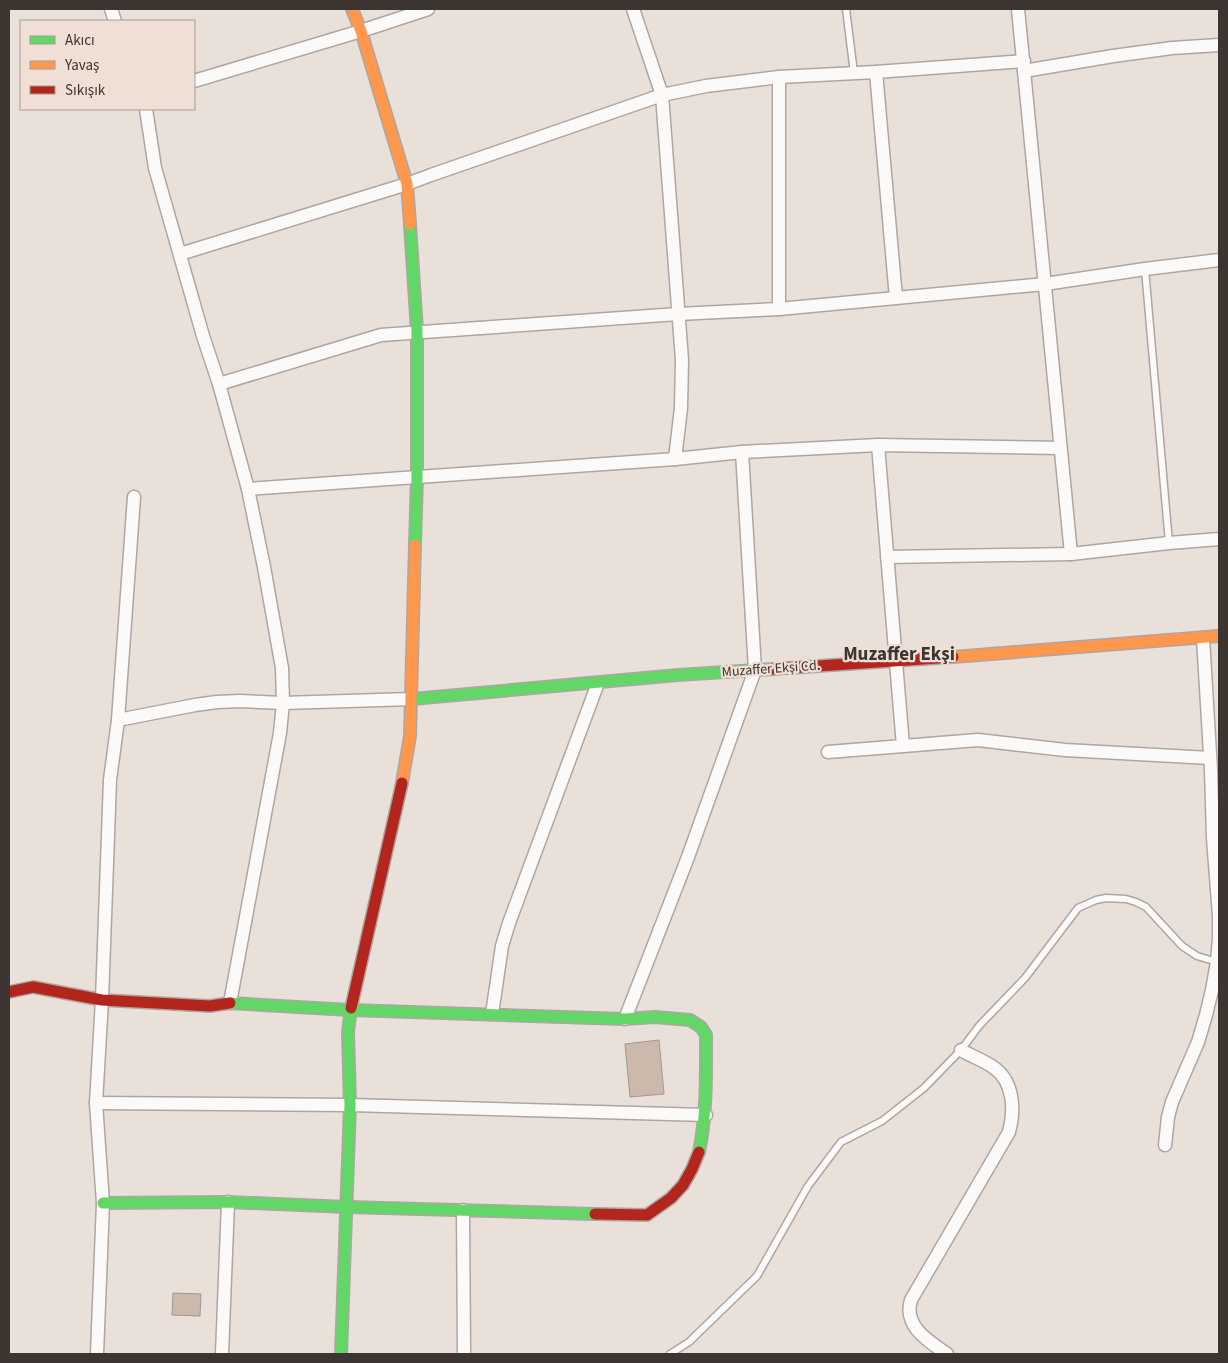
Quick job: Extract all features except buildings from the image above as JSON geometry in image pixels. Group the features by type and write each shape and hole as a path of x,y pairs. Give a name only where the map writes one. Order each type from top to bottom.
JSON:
{"street":[{"path":"341,1354 350,1105 348,1032 350,1010 405,770 410,736 417,477 417,332 407,184 361,31 352,9"},
{"path":"195,81 428,9"},
{"path":"632,9 662,95 681,345 682,383 679,434 675,459"},
{"path":"1018,9 1071,554"},
{"path":"180,254 407,184 662,95 706,86 779,77 1024,66 1172,48 1219,45"},
{"path":"876,72 896,298"},
{"path":"779,77 779,309"},
{"path":"146,110 155,168 248,489 282,668 283,703 280,734 230,1003"},
{"path":"219,384 381,335 678,314 779,309 1045,284 1219,260"},
{"path":"248,489 675,459 742,452 878,445 1060,448"},
{"path":"878,445 903,746"},
{"path":"625,1019 688,856 754,670 742,452"},
{"path":"97,1354 103,1203 96,1103 102,1000 110,780 118,720 134,498"},
{"path":"887,557 1071,554 1169,543 1219,540"},
{"name":"Muzaffer Ekşi Cd.","path":"412,699 678,674 896,661 1219,636"},
{"path":"1165,1145 1172,1102 1198,1042 1217,962 1219,916 1213,838 1213,766 1203,638"},
{"path":"492,1014 502,946 509,923 598,683"},
{"path":"118,720 217,702 283,703 412,699"},
{"path":"828,752 978,740 1213,766"},
{"path":"9,992 33,987 102,1000 210,1006 230,1003 350,1010 625,1019 655,1017 690,1020 702,1027 706,1035 706,1115 696,1162 683,1185 666,1202 647,1215 228,1202 103,1203"},
{"path":"947,1354 914,1327 908,1308 1009,1132 1013,1111 1010,1091 994,1067 960,1050"},
{"path":"96,1103 350,1105 706,1115"},
{"path":"222,1354 228,1202"},
{"path":"463,1210 464,1354"}],"lane":[{"path":"846,9 854,73"},
{"path":"1145,269 1169,543"},
{"path":"670,1354 689,1342 757,1276 808,1186 841,1142 882,1121 924,1088 1025,978 1078,908 1106,898 1126,899 1136,902 1146,907 1182,946 1197,956 1217,962"}],"traffic: fast":[{"path":"410,224 417,331 415,545"},
{"path":"412,699 678,675 773,669"},
{"path":"230,1003 350,1010 625,1019 655,1017 690,1020 701,1027 706,1035 705,1108 699,1152"},
{"path":"341,1354 350,1105 348,1032 351,1008"},
{"path":"103,1203 228,1202 595,1214"}],"traffic: slow":[{"path":"352,9 361,31 407,184 410,224"},
{"path":"402,783 410,736 415,545"},
{"path":"953,657 1219,636"}],"traffic: jam":[{"path":"773,669 953,657"},
{"path":"351,1008 402,783"},
{"path":"9,992 33,987 102,1000 210,1006 230,1003"},
{"path":"595,1214 647,1215 671,1198 683,1185 699,1152"}],"district":[{"name":"Muzaffer Ekşi","path":"899,654"}]}
